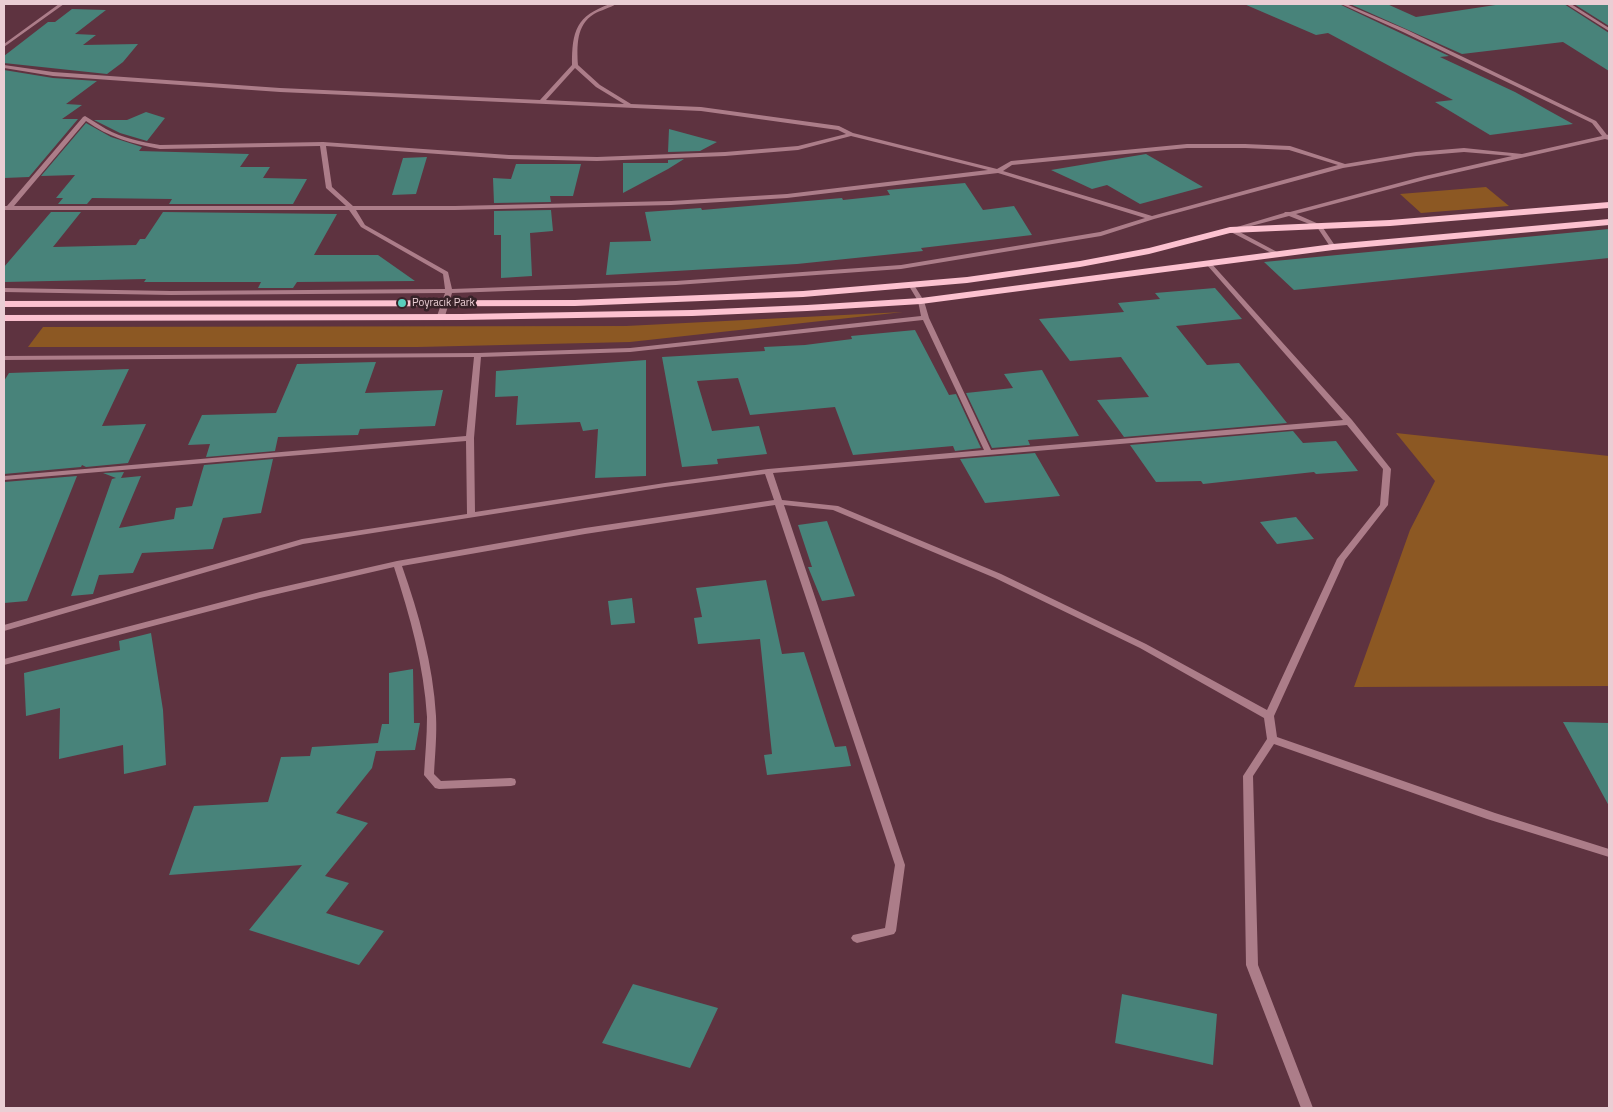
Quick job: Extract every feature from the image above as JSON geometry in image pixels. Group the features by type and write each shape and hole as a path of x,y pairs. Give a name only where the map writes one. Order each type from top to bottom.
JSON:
{"main road":[{"path":"4,304 444,304 708,300 912,286 1080,264 1149,251 1230,230 1390,223 1609,205"},
{"path":"4,318 692,314 921,301 1333,246 1609,222"}],"street":[{"path":"4,46 62,4"},
{"path":"614,4 596,6 577,28 574,43 575,65 598,86 629,105"},
{"path":"1343,4 1422,39 1594,122 1608,137"},
{"path":"1568,4 1609,30"},
{"path":"542,101 575,65"},
{"path":"4,67 54,74 280,90 629,105 701,110 839,128 851,134 998,171 1152,218"},
{"path":"6,208 85,118 102,130 128,140 160,147 323,144 509,157 597,159 725,154 798,148 851,134"},
{"path":"1230,230 1286,213 1520,155 1608,137"},
{"path":"323,144 329,188 350,206 363,226 446,273 448,291 441,316"},
{"path":"6,208 350,206 455,208 680,203 787,196 998,171 1010,163 1187,146 1290,148 1343,166"},
{"path":"4,290 171,293 448,291 676,283 901,267 1101,234 1152,218 1343,166 1416,154 1464,150 1520,155"},
{"path":"1286,213 1319,226 1333,246"},
{"path":"1230,230 1277,254"},
{"path":"1209,264 1349,422 1387,469 1384,505 1341,559 1269,716 1272,739 1248,776 1252,965 1307,1108"},
{"path":"912,286 921,301 925,318 988,453"},
{"path":"4,358 478,356 630,350 925,318"},
{"path":"471,515 470,438 478,356"},
{"path":"4,628 302,542 471,515 768,471 1349,422"},
{"path":"4,478 470,438"},
{"path":"768,471 900,864 890,931 857,938"},
{"path":"4,662 260,595 397,564 585,531 778,502 835,508 998,576 1143,646 1269,716"},
{"path":"397,564 414,619 427,682 431,711 430,775 439,785 511,782"},
{"path":"1272,739 1491,816 1609,853"}],"shaded area":[{"path":"1486,187 1509,206 1421,213 1400,194"},
{"path":"903,312 630,342 418,347 28,347 43,327 626,326"},
{"path":"1396,433 1609,456 1609,686 1354,687 1410,530 1435,481"}],"building":[{"path":"1244,4 1339,4 1449,56 1440,57 1515,92 1573,124 1490,135 1435,102 1453,100 1328,33 1316,35"},
{"path":"1350,4 1387,4 1416,17 1502,4 1564,4 1609,33 1609,71 1563,42 1462,54"},
{"path":"1574,4 1609,4 1609,26"},
{"path":"72,9 106,10 75,34 96,35 83,45 138,44 123,62 107,74 4,63 4,56 48,22 55,22"},
{"path":"4,70 53,78 97,81 66,104 82,105 62,119 78,119 29,177 4,178"},
{"path":"146,112 165,118 147,141 120,133 94,120 127,120"},
{"path":"86,123 111,137 142,147 139,151 249,154 240,167 270,167 263,178 307,179 293,204 169,204 172,199 92,198 87,204 58,204 63,198 56,198 75,175 41,176"},
{"path":"669,129 717,142 700,151 668,152"},
{"path":"1146,154 1203,187 1140,204 1107,185 1092,189 1051,170"},
{"path":"427,157 416,194 392,195 403,158"},
{"path":"684,159 623,193 623,163 668,163 668,160"},
{"path":"516,164 581,164 573,196 550,196 551,202 494,203 493,178 511,179"},
{"path":"965,183 983,210 1014,206 1032,235 921,248 923,251 797,264 606,275 610,242 651,241 645,212 701,208 702,210 842,198 843,200 890,195 887,190"},
{"path":"551,210 553,231 530,233 532,276 501,278 501,235 494,235 494,211"},
{"path":"51,212 81,212 53,247 136,245 140,239 145,239 163,212 337,214 314,255 378,255 415,281 297,282 293,288 258,288 261,282 144,282 146,279 4,282 4,267"},
{"path":"1609,229 1609,258 1294,290 1264,262"},
{"path":"1215,288 1242,319 1176,326 1207,365 1239,363 1287,423 1124,437 1097,400 1149,397 1121,357 1070,361 1039,319 1124,312 1118,303 1160,299 1155,293"},
{"path":"915,330 949,395 956,394 981,448 955,451 953,446 853,455 835,407 750,415 738,378 697,381 712,431 759,426 767,454 717,459 718,464 682,467 662,357 765,351 764,347 805,345 852,339 851,336"},
{"path":"646,360 646,476 595,478 598,429 583,431 580,422 516,425 518,396 495,397 496,371"},
{"path":"376,362 365,393 443,390 435,426 360,429 358,435 278,437 275,451 206,457 210,444 188,445 202,415 276,413 297,364"},
{"path":"129,369 102,426 146,424 128,463 86,467 82,465 81,467 4,474 4,381 9,373"},
{"path":"1042,370 1079,436 1028,440 1030,445 992,448 966,393 1013,388 1004,374"},
{"path":"1293,431 1303,443 1336,441 1358,471 1316,474 1314,472 1203,484 1201,481 1156,482 1130,445"},
{"path":"1035,453 1060,496 985,503 960,459"},
{"path":"273,459 261,513 223,518 213,549 142,553 133,573 99,575 93,594 71,596 112,479 116,478 103,473 124,472 121,478 141,476 119,528 174,519 176,508 192,506 204,465"},
{"path":"77,476 27,601 4,603 4,482"},
{"path":"1296,517 1314,539 1277,544 1260,522"},
{"path":"827,521 855,596 822,601 808,567 812,567 798,525"},
{"path":"766,580 782,654 804,652 835,747 846,746 851,766 767,775 764,755 772,754 760,639 698,644 694,618 702,617 696,588"},
{"path":"632,598 635,623 611,625 608,601"},
{"path":"151,633 163,710 166,765 124,774 123,745 59,759 60,708 26,716 24,673 120,650 119,641"},
{"path":"413,669 414,723 420,723 415,750 376,751 372,768 336,813 368,823 325,876 349,883 326,913 384,931 359,965 249,930 302,865 169,875 194,806 268,802 281,757 310,756 312,747 378,743 382,724 389,724 389,673"},
{"path":"1563,722 1609,723 1609,806"},
{"path":"633,984 718,1008 690,1068 602,1043"},
{"path":"1122,994 1217,1014 1213,1065 1115,1043"}],"place":[{"name":"Poyracık Park","path":"402,303"}]}
